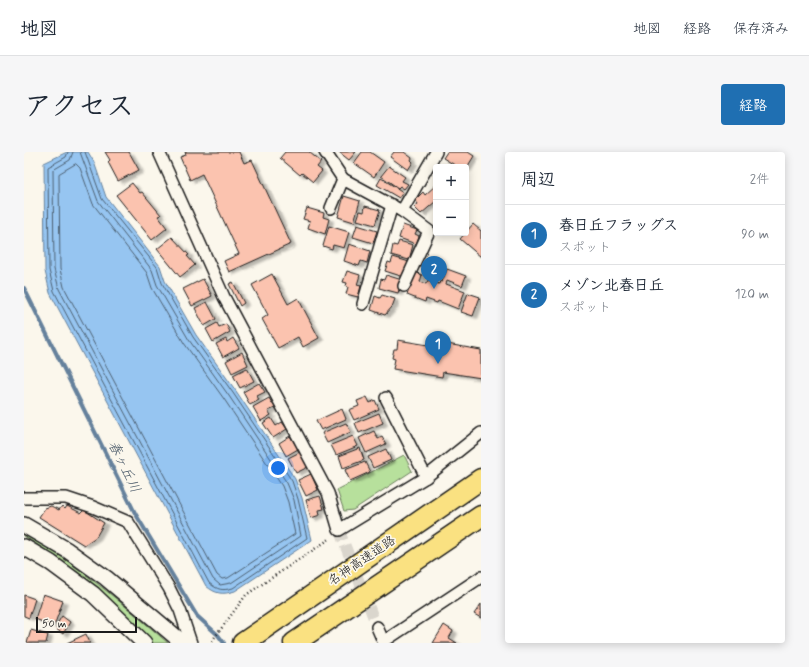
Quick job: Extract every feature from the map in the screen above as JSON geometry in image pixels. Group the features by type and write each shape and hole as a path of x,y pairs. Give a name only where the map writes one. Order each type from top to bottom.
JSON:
{"highway":[{"name":"名神高速道路","path":"243,643 481,479"},
{"path":"294,643 481,516"}],"main road":[{"path":"24,525 67,550 106,578 183,643"},
{"path":"24,547 50,563 93,594 144,643"}],"street":[{"path":"159,152 224,297 328,493 339,530 426,477 481,433"},
{"path":"325,152 343,179 397,208 429,231 404,286"},
{"path":"363,304 397,208 436,152"},
{"path":"331,208 343,179"},
{"path":"386,398 426,477"},
{"path":"24,498 66,498 93,507 128,522 175,598 186,624 190,643"},
{"path":"377,627 384,642 481,577"}],"path":[{"path":"212,641 246,595 333,536"}],"green space":[{"path":"404,455 412,471 353,510 344,511 337,490"},
{"path":"24,533 81,571 168,643 153,643 111,601 44,549 24,536"}],"water":[{"path":"67,152 88,152 94,162 106,197 160,266 165,281 196,335 236,391 295,479 302,498 312,540 235,591 219,593 206,586 50,293 45,271 44,163"}],"building":[{"path":"105,152 129,152 139,170 118,181 108,162 110,160"},
{"path":"185,152 239,152 244,163 252,160 291,244 229,272 224,261 239,254 202,174 190,180 180,157 186,155"},
{"path":"285,152 309,152 321,162 317,167 322,171 313,182 302,173 300,175 280,158"},
{"path":"339,152 356,152 349,160"},
{"path":"362,152 370,152 384,162 374,177 354,163"},
{"path":"394,152 404,152 412,158 411,160 413,162 408,170 390,157"},
{"path":"447,152 468,152 474,156 469,164 453,164 443,158"},
{"path":"389,166 405,177 402,181 408,184 404,189 400,186 398,188 381,176"},
{"path":"381,178 403,192 399,198 377,185"},
{"path":"132,183 140,193 142,192 161,215 158,216 167,228 152,240 116,195"},
{"path":"433,188 433,204 421,214 414,207 418,204 415,200 423,192 425,195"},
{"path":"344,196 360,201 354,222 338,217"},
{"path":"365,206 380,210 375,225 357,220 360,211 364,212"},
{"path":"307,208 324,213 323,217 329,219 325,234 308,228 310,221 303,219"},
{"path":"473,224 481,231 481,257 460,239 463,236 469,236 469,229"},
{"path":"357,225 377,231 373,243 353,237"},
{"path":"403,225 417,230 415,234 419,236 416,244 399,238"},
{"path":"329,226 349,232 344,248 333,245 332,249 323,246"},
{"path":"172,237 189,255 187,256 195,265 180,277 157,249"},
{"path":"399,241 413,245 409,260 391,255 393,245 397,246"},
{"path":"349,244 370,251 367,263 361,261 359,266 344,261"},
{"path":"393,257 409,262 404,277 385,271 388,262 391,263"},
{"path":"447,269 466,276 462,286 447,280 446,284 465,291 458,309 438,301 437,303 426,299 425,302 407,295 415,272 422,275 420,282 426,284 428,280 439,284 440,281 442,282"},
{"path":"347,271 360,275 357,285 361,286 358,297 346,294 348,287 346,286 347,283 343,282"},
{"path":"272,274 288,304 298,298 319,338 303,347 298,337 278,348 262,319 268,315 252,285"},
{"path":"386,275 402,280 398,293 379,288 381,279 384,280"},
{"path":"203,279 212,296 192,306 183,289"},
{"path":"233,282 244,303 240,306 229,284"},
{"path":"468,293 480,297 473,316 461,312"},
{"path":"382,295 395,299 392,307 385,315 371,310 375,296 380,298"},
{"path":"207,302 216,319 204,326 195,308"},
{"path":"217,323 219,327 226,324 230,332 213,342 206,329"},
{"path":"233,338 239,348 223,357 216,344 226,339 227,342"},
{"path":"398,340 446,348 447,344 481,350 481,378 443,372 442,377 393,369 395,359 392,358 394,349 397,349"},
{"path":"242,352 248,365 232,373 226,361"},
{"path":"247,368 254,381 240,388 233,375"},
{"path":"259,383 265,392 257,396 259,400 250,405 243,392"},
{"path":"367,397 370,403 375,400 379,409 354,420 349,410 359,406 357,401"},
{"path":"269,398 275,408 268,411 271,415 261,421 253,407"},
{"path":"342,409 346,419 321,430 316,421"},
{"path":"379,413 383,423 359,433 355,423"},
{"path":"271,418 276,426 282,422 287,429 273,438 263,423"},
{"path":"346,423 351,432 327,443 322,433"},
{"path":"374,431 378,439 382,437 386,444 366,453 359,438"},
{"path":"290,436 298,449 286,456 279,443"},
{"path":"353,436 358,446 336,455 331,445"},
{"path":"360,448 364,460 343,468 339,456"},
{"path":"386,449 391,460 373,468 368,457"},
{"path":"300,452 308,467 296,473 288,458"},
{"path":"365,462 370,472 350,481 345,470"},
{"path":"311,474 318,490 306,496 298,480"},
{"path":"320,496 324,509 319,510 320,515 311,518 306,500"},
{"path":"51,506 59,510 62,506 65,509 67,506 81,513 84,510 104,523 96,537 84,545 39,517 45,508"},
{"path":"43,594 63,601 54,626 35,619"},
{"path":"24,595 35,599 29,618 24,616"},
{"path":"481,604 481,618 474,614"},
{"path":"62,616 70,622 63,634 56,629"},
{"path":"444,625 453,631 449,638 457,643 433,643"},
{"path":"31,630 48,635 46,643 27,643"},
{"path":"86,634 90,643 67,643"}],"waterway":[{"name":"春ヶ丘川","path":"24,288 135,513 197,616 218,635 224,643"}],"tunnel":[{"path":"339,530 377,627"}],"place":[{"name":"メゾン北春日丘","path":"434,289"},
{"name":"春日丘フラッグス","path":"438,364"}]}
